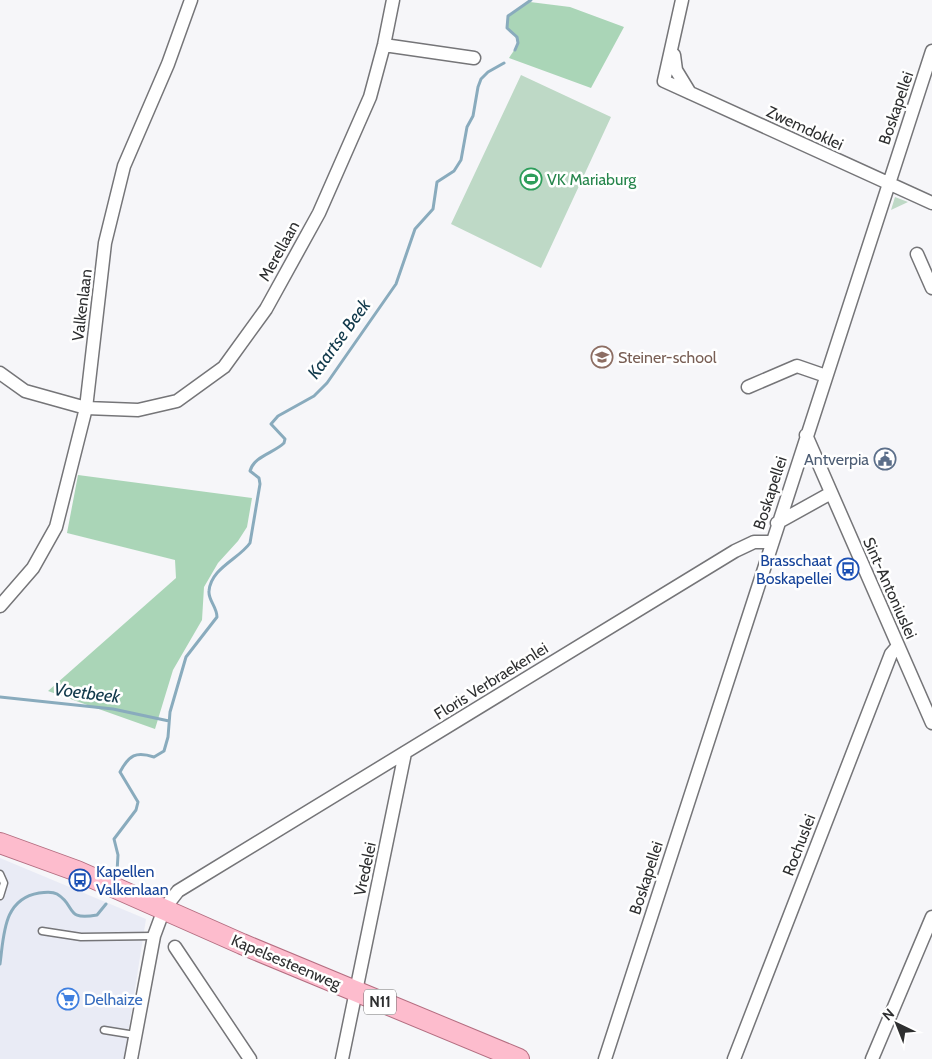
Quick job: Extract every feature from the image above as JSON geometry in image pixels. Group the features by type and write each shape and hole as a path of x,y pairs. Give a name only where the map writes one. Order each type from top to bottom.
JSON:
{"main road":[{"name":"Kapelsesteenweg","path":"0,843 45,858 356,992 519,1059"}],"street":[{"name":"Valkenlaan","path":"0,606 33,568 56,527 86,408 106,243 124,166 168,64 191,0"},
{"name":"Merellaan","path":"0,373 25,391 86,408 138,410 177,401 224,367 266,308 319,213 370,97 384,45 393,0"},
{"path":"682,0 674,42 672,68 690,93"},
{"path":"384,45 474,58"},
{"name":"Boskapellei","path":"605,1059 771,542 932,51"},
{"name":"Zwemdoklei","path":"672,68 664,81 932,203"},
{"path":"917,254 932,288"},
{"path":"748,387 796,366 826,376"},
{"name":"Sint-Antoniuslei","path":"806,435 932,723"},
{"path":"777,524 831,493"},
{"name":"Floris Verbraekenlei","path":"164,909 178,892 735,551 754,542 771,542"},
{"name":"Rochuslei","path":"734,1059 891,654 898,646"},
{"name":"Vredelei","path":"342,1059 405,753"},
{"path":"131,1059 154,936 164,909"},
{"path":"872,1059 932,917"},
{"path":"175,947 250,1059"}],"lane":[{"path":"0,874 4,883 0,896"},
{"path":"42,931 81,937 154,936"},
{"path":"104,1030 135,1035"}],"shaded area":[{"path":"0,858 146,919 124,1059 0,1059"}],"green space":[{"path":"530,2 570,7 624,27 591,88 509,58 517,42 515,36 507,28 508,16"},
{"path":"521,75 611,117 541,268 451,224"},
{"path":"895,197 908,202 891,210"},
{"path":"78,475 252,498 247,527 238,541 218,563 204,587 202,620 173,670 155,729 48,691 176,578 175,560 67,533"}],"waterway":[{"name":"Kaartse Beek","path":"515,50 518,43 517,37 507,28 508,16 531,0"},
{"name":"Kaartse Beek","path":"117,872 118,855 114,839 136,810 138,802 120,772 130,758 134,756 142,754 154,757 164,751 168,737 170,712 186,657 217,617 209,594 211,583 220,570 250,543 260,484 259,478 250,471 260,458 284,443 285,439 271,424 278,416 314,396 327,383 396,284 415,229 433,209 437,182 454,171 461,160 467,127 473,116 481,79 488,72 504,63"},
{"name":"Voetbeek","path":"0,697 113,709 169,721"},
{"name":"Kaartse Beek","path":"0,964 5,930 12,910 27,897 44,892 55,893 67,903 75,914 80,916 97,915 106,904"}],"place":[{"name":"VK Mariaburg","path":"531,179"},
{"name":"Steiner-school","path":"602,357"},
{"name":"Antverpia","path":"885,459"},
{"name":"Brasschaat Boskapellei","path":"848,569"},
{"name":"Kapellen Valkenlaan","path":"80,880"},
{"name":"Delhaize","path":"68,999"}]}
